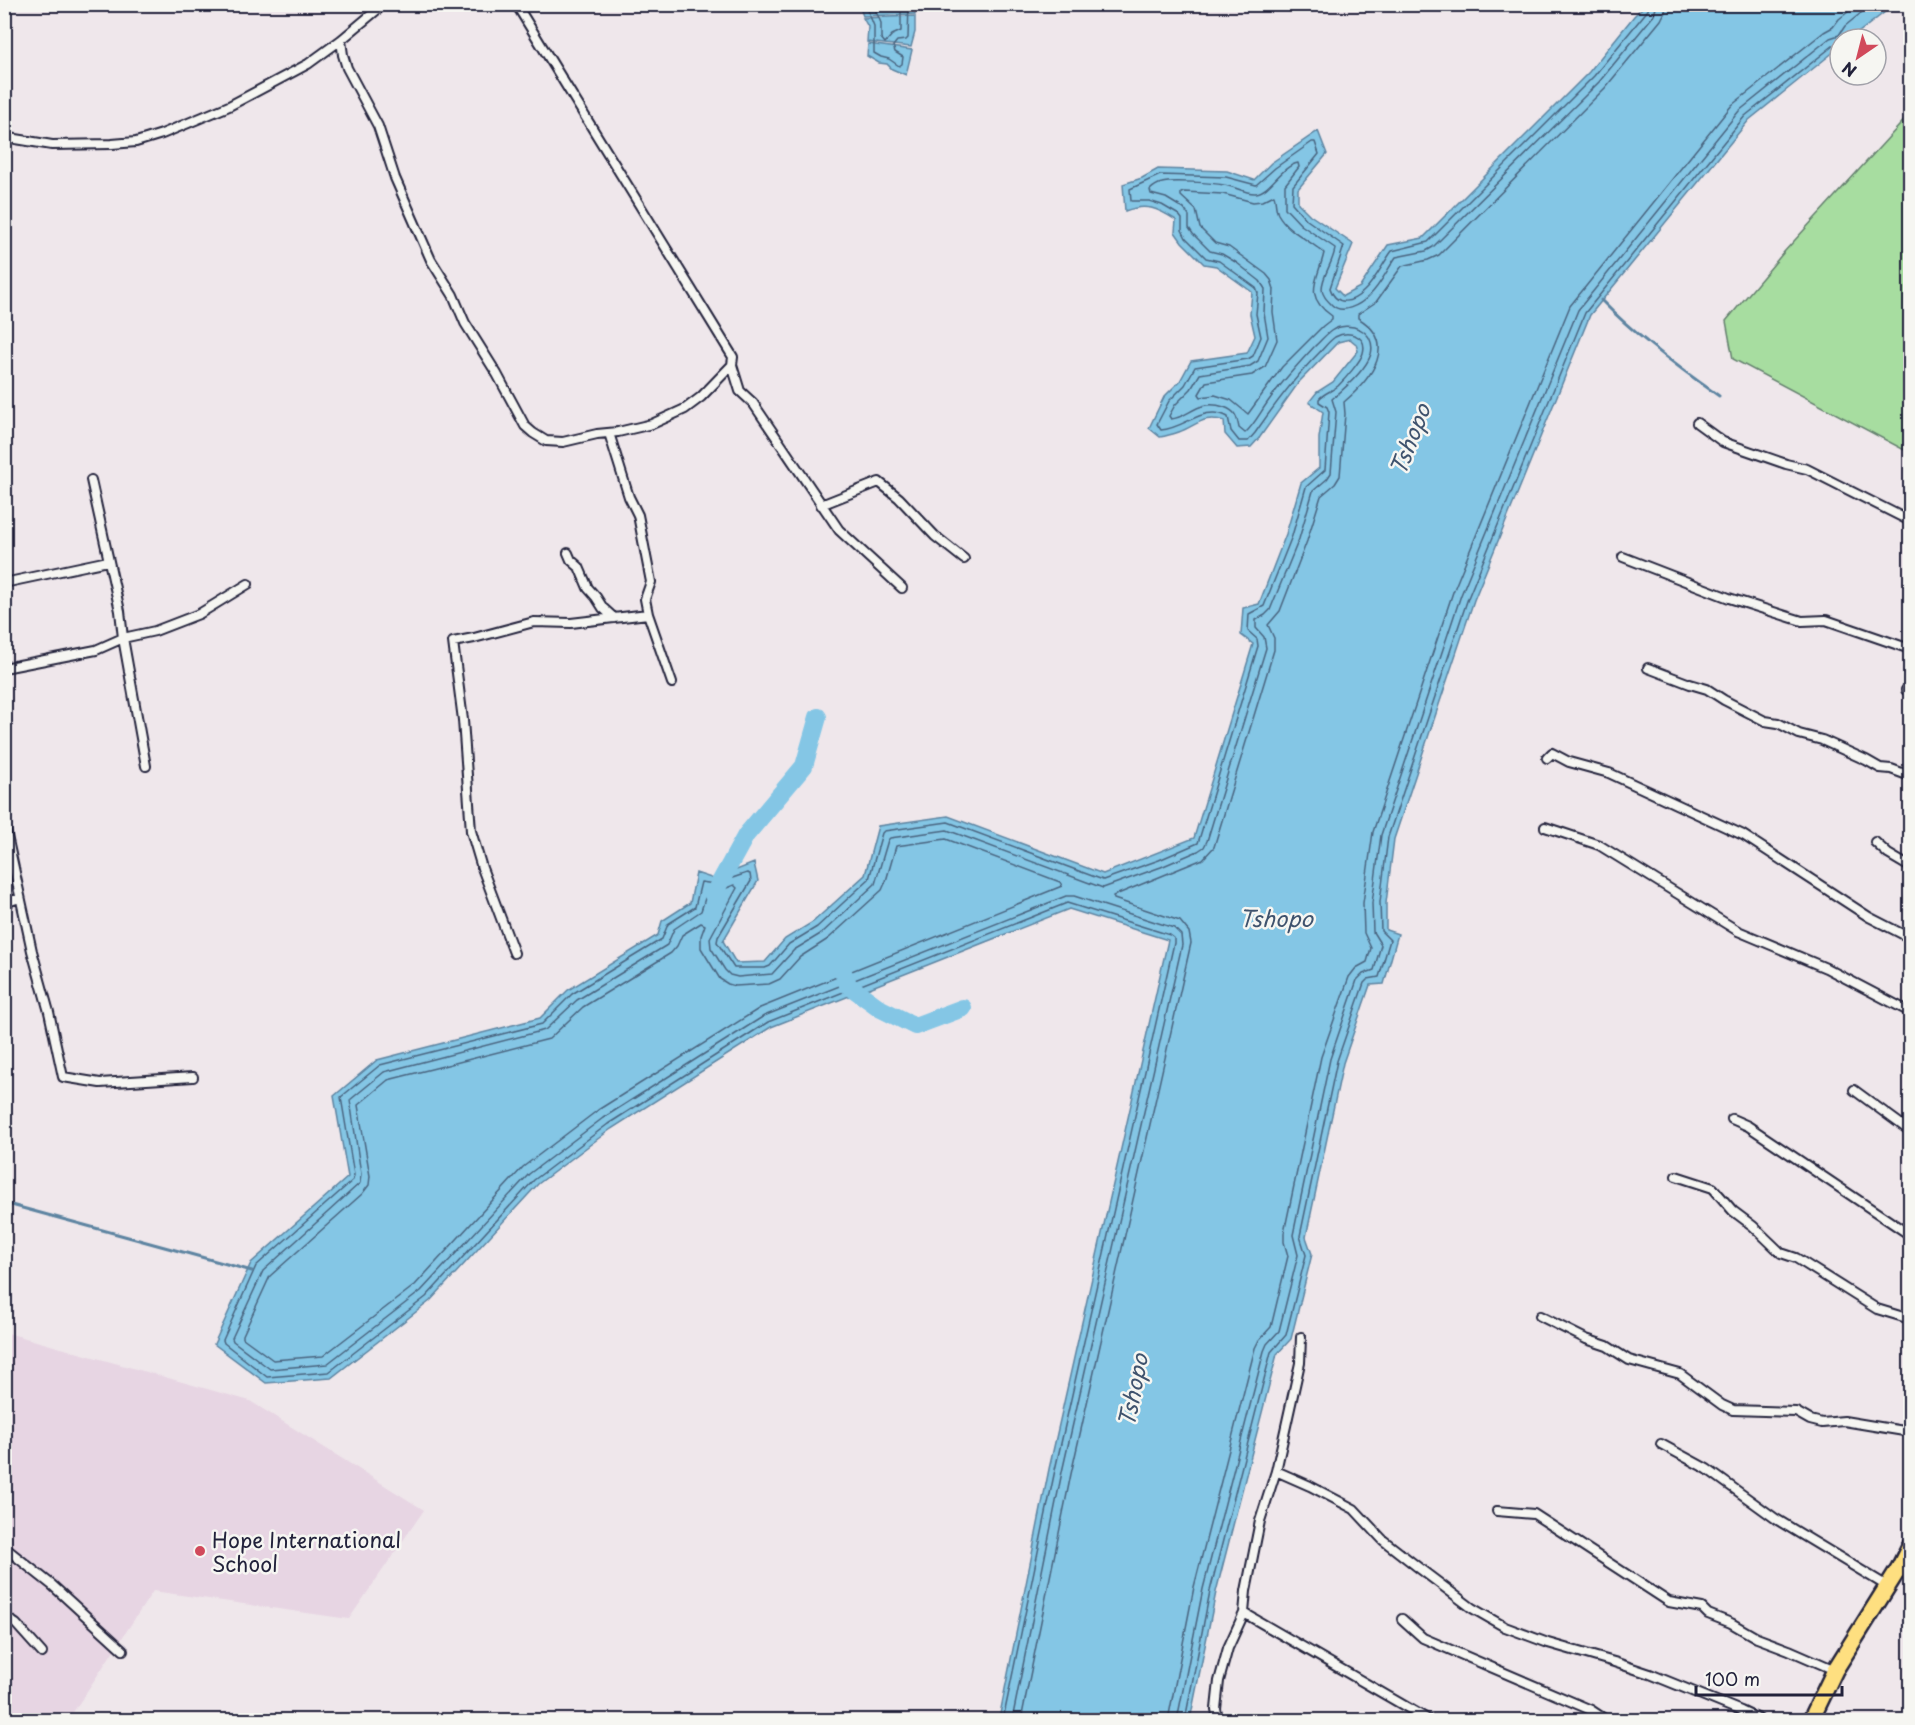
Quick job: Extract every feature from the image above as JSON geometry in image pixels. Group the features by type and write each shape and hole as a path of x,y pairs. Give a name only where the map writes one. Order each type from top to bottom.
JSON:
{"highway":[{"path":"1811,1720 1835,1670 1887,1586 1902,1569 1911,1546"}],"street":[{"path":"4,137 52,145 112,144 136,142 162,134 229,106 308,64 384,4"},
{"path":"516,4 733,357 732,365 740,391 753,403 839,530 902,588"},
{"path":"341,40 347,68 378,126 395,178 431,260 453,295 465,323 497,374 525,426 546,441 563,442 641,427 685,410 732,365"},
{"path":"1697,423 1723,442 1806,469 1911,521"},
{"path":"609,433 628,497 638,515 651,582 645,599 648,614 672,683"},
{"path":"91,480 120,611 146,766"},
{"path":"822,505 879,482 899,498 935,536 964,559"},
{"path":"568,553 571,560 579,567 588,588 614,618"},
{"path":"1623,557 1729,598 1803,621 1826,620 1911,649"},
{"path":"4,582 108,561"},
{"path":"4,668 96,650 123,638 155,631 200,614 248,584"},
{"path":"514,953 471,831 463,720 453,642 534,622 571,623 648,614"},
{"path":"1648,668 1683,682 1707,688 1724,700 1748,713 1760,716 1765,721 1778,723 1799,734 1822,740 1880,768 1911,776"},
{"path":"1547,758 1552,753 1569,762 1609,773 1735,831 1869,917 1911,939"},
{"path":"4,822 63,1077 100,1083 193,1077"},
{"path":"1545,827 1599,845 1738,931 1826,968 1911,1012"},
{"path":"1875,842 1887,854 1911,867"},
{"path":"4,903 20,898"},
{"path":"1854,1090 1911,1131"},
{"path":"1732,1119 1748,1126 1911,1234"},
{"path":"1676,1176 1713,1188 1732,1211 1753,1226 1781,1253 1796,1258 1877,1309 1911,1319"},
{"path":"1540,1316 1586,1339 1607,1346 1629,1360 1680,1374 1722,1405 1733,1410 1796,1412 1810,1420 1822,1423 1844,1421 1911,1432"},
{"path":"1218,1720 1216,1709 1220,1681 1228,1648 1244,1613 1260,1521 1276,1471 1300,1363 1301,1337"},
{"path":"1661,1444 1707,1469 1786,1526 1887,1586"},
{"path":"1276,1471 1310,1485 1354,1509 1383,1540 1472,1608 1505,1627 1548,1643 1650,1674 1760,1720"},
{"path":"1497,1511 1534,1514 1669,1602 1702,1608 1708,1614 1731,1623 1757,1638 1835,1670"},
{"path":"4,1548 52,1585 123,1650"},
{"path":"1244,1613 1429,1720"},
{"path":"4,1616 16,1624 42,1653"},
{"path":"1402,1619 1423,1638 1591,1710 1606,1720"}],"shaded area":[{"name":"Hope International School","path":"4,1332 250,1401 424,1510 349,1619 153,1591 68,1720 5,1720"}],"green space":[{"path":"1910,114 1910,453 1733,359 1726,321 1784,252"}],"water":[{"path":"859,5 914,5 915,14 863,16"},
{"name":"Tshopo","path":"1645,5 1894,5 1866,27 1828,27 1828,57 1749,120 1590,315 1474,600 1394,839 1386,903 1386,930 1398,934 1384,984 1370,985 1343,1063 1306,1237 1312,1254 1291,1339 1277,1354 1216,1592 1190,1720 997,1720 1049,1469 1168,940 1069,909 771,1027 611,1129 538,1184 430,1301 331,1378 266,1383 214,1344 251,1263 348,1177 334,1096 377,1060 540,1018 568,990 658,935 662,921 690,903 696,873 714,879 754,863 758,881 723,941 736,963 765,962 785,939 813,922 865,875 878,826 948,816 1103,874 1194,838 1253,644 1241,635 1243,608 1259,604 1286,534 1301,483 1319,468 1319,438 1323,412 1309,402 1317,392 1333,382 1358,351 1356,344 1350,339 1338,342 1299,382 1251,447 1237,448 1225,434 1224,421 1217,419 1205,420 1179,432 1160,437 1149,428 1164,397 1180,381 1191,361 1247,353 1255,336 1250,314 1252,292 1216,266 1204,264 1175,232 1176,220 1151,208 1139,207 1125,211 1123,184 1142,178 1158,169 1227,171 1254,180 1271,163 1318,131 1327,154 1298,189 1298,203 1310,215 1353,244 1335,288 1343,296 1360,287 1388,245 1423,238 1589,72"},
{"path":"915,16 915,32 911,47 867,42 868,27 863,18"},
{"path":"868,44 912,50 906,75 867,56"}],"waterway":[{"path":"1601,300 1658,351 1719,396"},
{"path":"713,895 746,835 804,766 818,717"},
{"path":"845,976 848,985 881,1009 915,1026 963,1008"},
{"path":"4,1203 252,1271"}],"place":[{"name":"Hope International School","path":"200,1551"}]}
